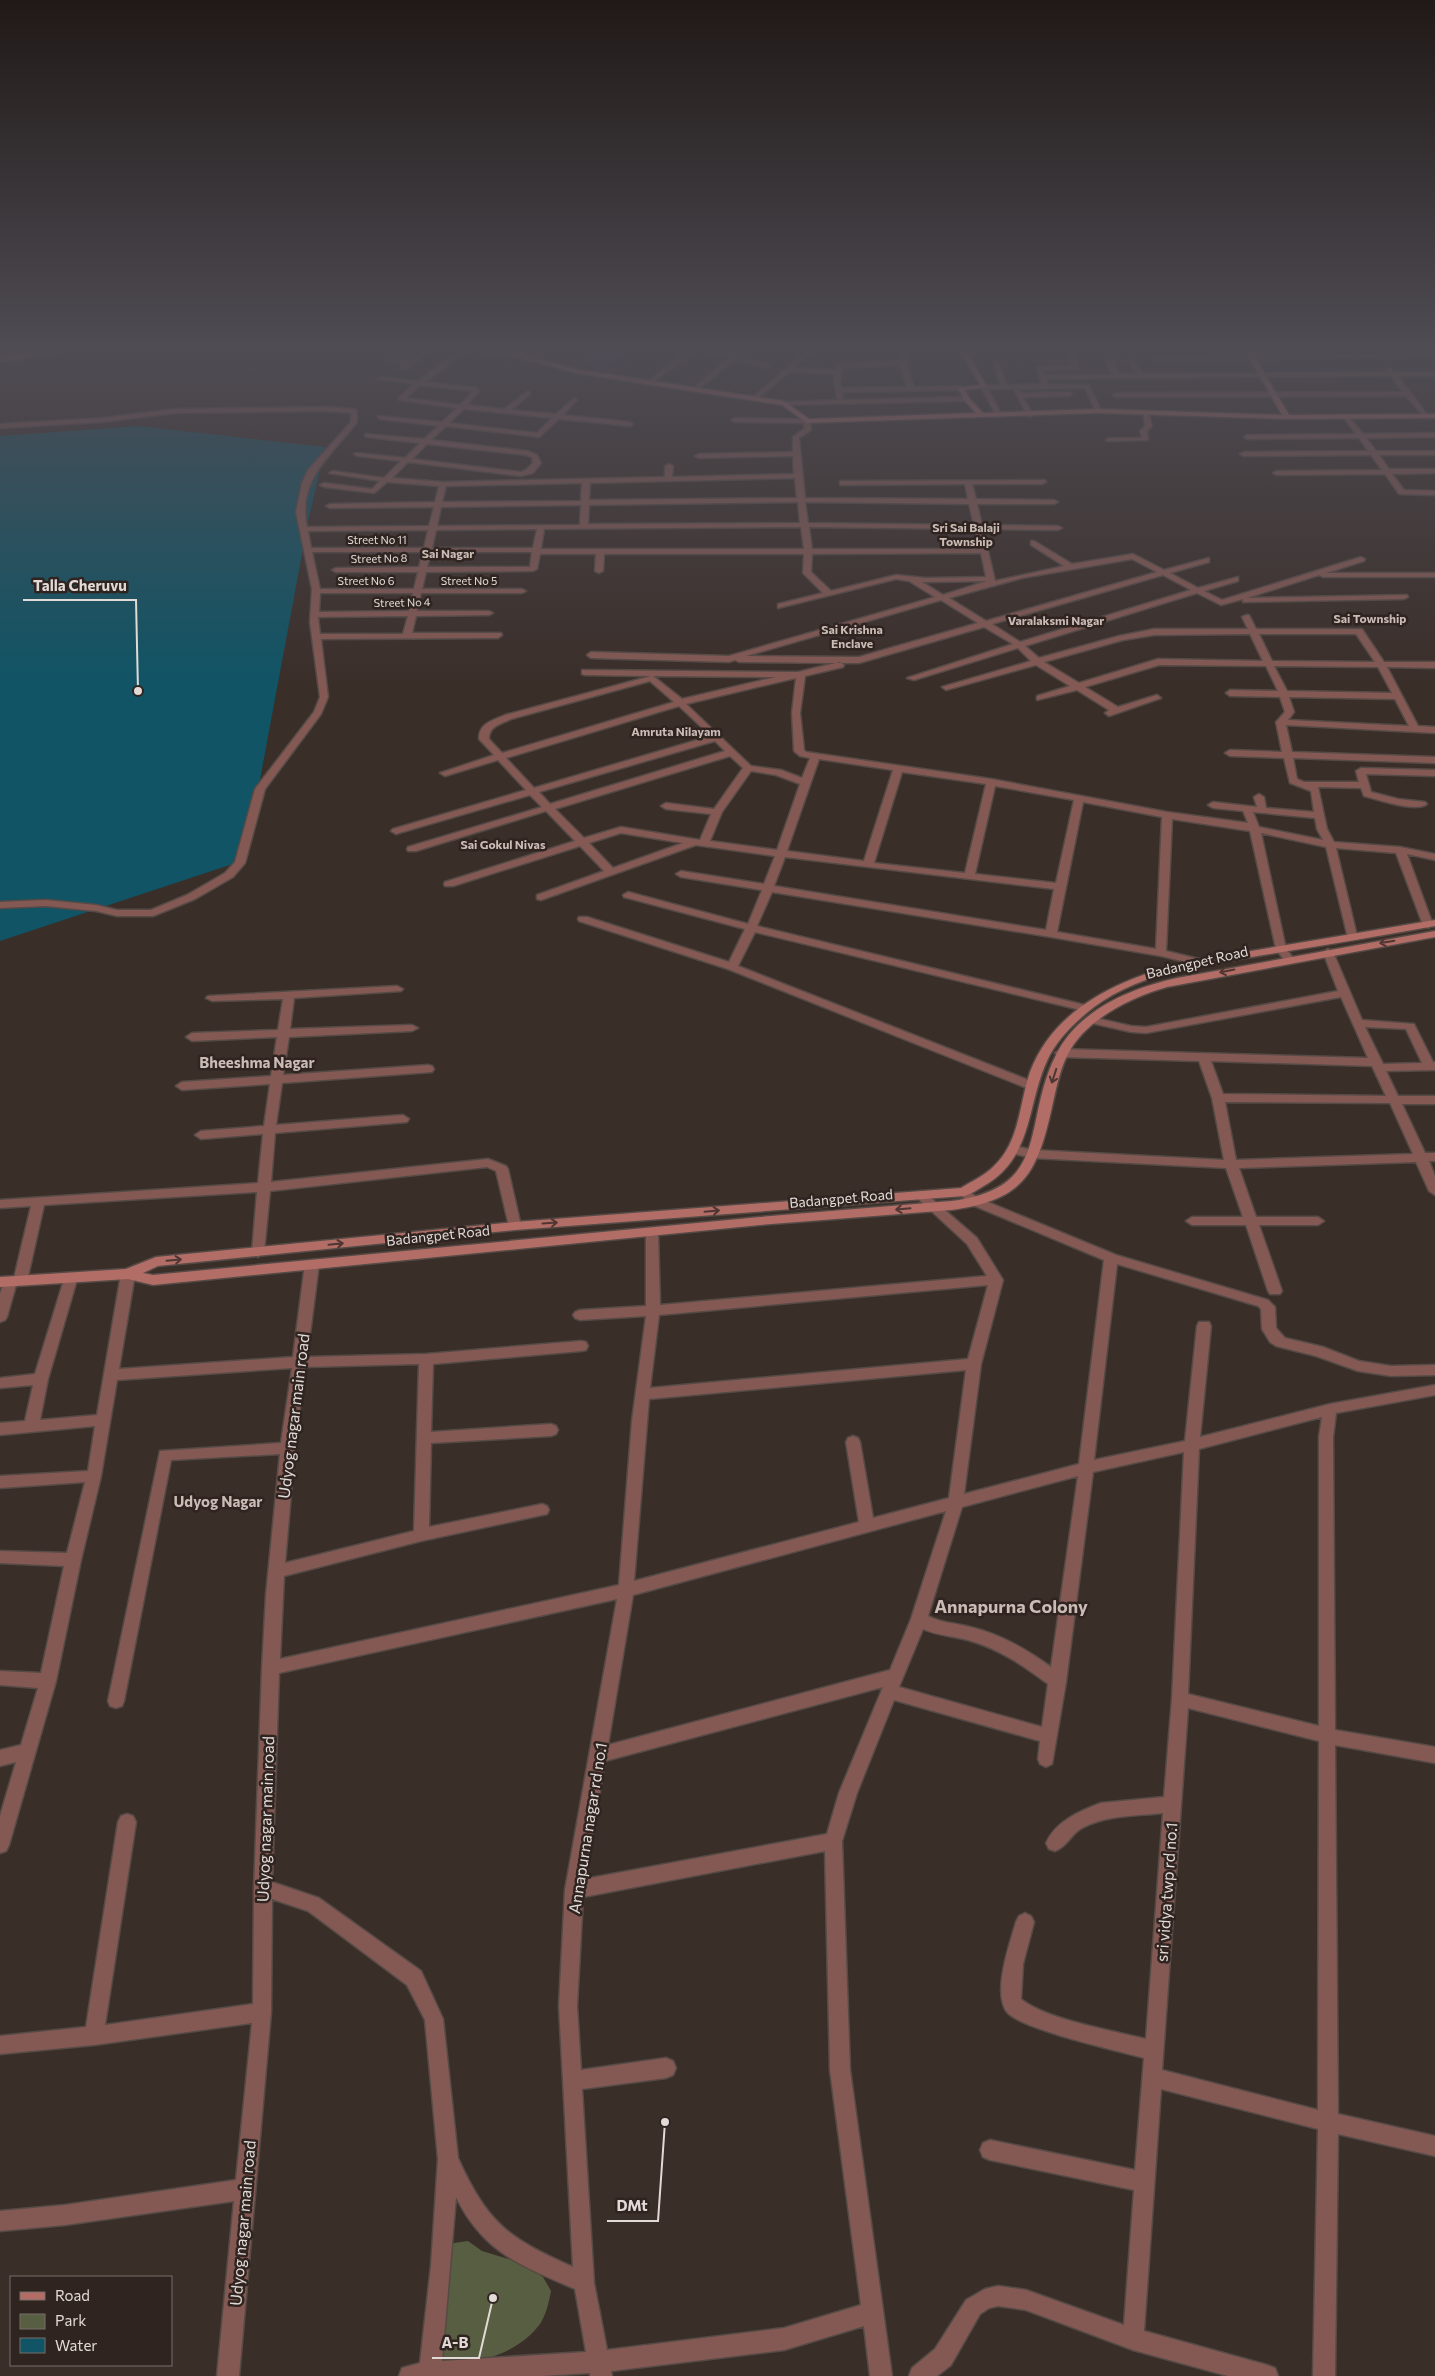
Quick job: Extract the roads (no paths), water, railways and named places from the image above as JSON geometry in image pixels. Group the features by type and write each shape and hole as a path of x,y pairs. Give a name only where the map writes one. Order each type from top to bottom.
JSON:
{"main road":[{"name":"Badangpet Road","path":"128,1274 156,1262 515,1226 920,1195 969,1196 1002,1193 1018,1181 1033,1154 1049,1091 1061,1054 1091,1020 1132,995 1160,985 1352,936 1433,927"},
{"name":"Badangpet Road","path":"10,1282 71,1276 128,1274 153,1280 582,1238 933,1207 969,1196 1000,1168 1015,1150 1027,1114 1032,1086 1050,1046 1085,1008 1115,989 1134,981 1203,963 1285,954 1328,952 1433,927"},
{"path":"581,1221 582,1238"}],"street":[{"path":"0,904 46,903 96,908 117,913 153,913 191,897 229,875 240,863 260,789 318,712 324,697 314,615 315,591 300,512 306,483 312,470 319,463"},
{"path":"324,485 374,491 404,463"},
{"path":"422,463 520,474 530,471 537,463"},
{"path":"798,463 808,551 808,573 829,594"},
{"path":"1380,463 1402,492 1435,493"},
{"path":"668,479 669,466"},
{"path":"1278,473 1435,470"},
{"path":"333,473 386,480 443,484 798,476"},
{"path":"584,526 586,481"},
{"path":"968,482 992,582"},
{"path":"843,483 1042,482"},
{"path":"407,636 443,484"},
{"path":"330,506 801,500 1054,502"},
{"path":"304,528 804,525 1058,528"},
{"path":"536,551 541,526"},
{"path":"1034,543 1071,567"},
{"name":"Street No 11","path":"308,550 600,552 985,551"},
{"name":"Street No 8","path":"336,570 533,569 536,551"},
{"path":"599,570 600,552"},
{"path":"729,659 992,582 1133,556 1218,602 1233,600 1404,597"},
{"path":"1233,600 1361,559"},
{"path":"445,773 682,702 859,660 1206,560"},
{"path":"1310,575 1435,575"},
{"path":"781,606 896,577 992,582"},
{"path":"910,578 1018,644 1038,662 1117,711"},
{"path":"911,678 1235,579"},
{"name":"Street No 6","path":"315,591 418,591"},
{"name":"Street No 5","path":"418,591 522,591"},
{"name":"Street No 4","path":"314,615 490,613"},
{"path":"1246,617 1271,664 1284,694 1290,712 1281,722"},
{"path":"946,687 1122,638 1154,632 1359,631 1381,664 1415,729"},
{"path":"316,637 498,635"},
{"path":"591,655 859,660"},
{"path":"1040,698 1158,662 1435,665"},
{"path":"585,672 801,675"},
{"path":"801,675 796,712 799,751 803,754 991,782 1167,815 1248,826 1255,830 1330,846 1400,850 1435,857"},
{"path":"612,873 484,739 484,732 488,726 508,717 652,678 682,702 715,738 748,768 778,772 805,783"},
{"path":"1230,693 1398,696"},
{"path":"1107,714 1157,698"},
{"path":"1281,722 1435,730"},
{"path":"1281,722 1293,781 1315,789 1322,829 1330,846 1352,936"},
{"path":"396,831 715,738"},
{"path":"412,849 732,752"},
{"path":"1230,753 1435,760"},
{"path":"732,967 752,928 782,854 805,783 816,756"},
{"path":"540,897 700,843 717,812 748,768"},
{"path":"868,865 898,769"},
{"path":"1422,804 1398,802 1367,794 1361,771 1435,772"},
{"path":"968,877 991,782"},
{"path":"1304,784 1364,785"},
{"path":"1209,792 1213,805 1214,821"},
{"path":"1259,797 1262,809"},
{"path":"1051,934 1078,799"},
{"path":"1213,805 1320,816"},
{"path":"666,806 717,812"},
{"path":"1247,808 1255,830 1285,954"},
{"path":"1161,953 1167,815"},
{"path":"449,884 621,830 782,854 1060,887"},
{"path":"1400,850 1433,927"},
{"path":"681,874 1051,934 1161,953 1203,963"},
{"path":"628,895 752,928 1085,1008"},
{"path":"583,919 732,967 1032,1086"},
{"path":"1328,952 1344,993 1435,1191"},
{"path":"212,998 397,989"},
{"path":"1091,1020 1131,1029 1146,1030 1344,993"},
{"path":"258,1252 269,1131 289,995"},
{"path":"1061,1054 1432,1066 1410,1026 1358,1023"},
{"path":"192,1037 412,1028"},
{"path":"1204,1058 1218,1098 1230,1164 1275,1291"},
{"path":"182,1086 428,1069"},
{"path":"1218,1098 1435,1100"},
{"path":"201,1135 403,1119"},
{"path":"1015,1150 1033,1154 1230,1164 1435,1157"},
{"path":"0,1204 263,1187 488,1163 502,1169 515,1226"},
{"path":"881,2376 871,2313 840,2070 833,1840 848,1793 919,1620 956,1502 974,1364 996,1280 972,1241 920,1195"},
{"path":"969,1196 1111,1258 1263,1303 1268,1306 1269,1329 1275,1338 1281,1342 1318,1351 1358,1366 1390,1371 1435,1370"},
{"path":"0,1317 38,1202"},
{"path":"1192,1221 1318,1221"},
{"name":"Annapurna nagar rd no.1","path":"600,2369 584,2283 568,2006 574,1890 626,1590 652,1311 652,1232"},
{"path":"1046,1759 1086,1468 1111,1258"},
{"name":"Udyog nagar main road","path":"228,2376 262,2012 263,1888 270,1668 277,1571 288,1448 312,1264"},
{"path":"0,1845 48,1681 73,1560 94,1476 128,1274"},
{"path":"31,1427 41,1379 71,1276"},
{"path":"580,1315 652,1311 996,1280"},
{"name":"sri vidya twp rd no.1","path":"1133,2338 1180,1700 1192,1445 1204,1326"},
{"path":"110,1375 298,1362 426,1359 581,1346"},
{"path":"421,1534 426,1359"},
{"path":"643,1394 974,1364"},
{"path":"0,1383 41,1379"},
{"path":"270,1668 626,1590 1086,1468 1192,1445 1330,1409 1435,1390"},
{"path":"1324,2376 1328,2122 1326,1437 1330,1409"},
{"path":"0,1429 102,1420"},
{"path":"425,1438 551,1430"},
{"path":"853,1442 867,1526"},
{"path":"116,1700 165,1455 288,1448"},
{"path":"0,1482 94,1476"},
{"path":"277,1571 421,1534 542,1510"},
{"path":"0,1557 73,1560"},
{"path":"919,1620 935,1627 971,1634 1001,1645 1020,1654 1058,1682"},
{"path":"0,1678 48,1681"},
{"path":"597,1755 892,1684 1049,1736"},
{"path":"1180,1700 1328,1736 1435,1755"},
{"path":"0,1758 28,1751"},
{"path":"1056,1843 1073,1824 1101,1812 1173,1804"},
{"path":"94,2036 126,1822"},
{"path":"574,1890 833,1840"},
{"path":"263,1888 313,1904 414,1978 434,2019 448,2159 441,2266 423,2375 600,2369 784,2339 871,2313"},
{"path":"1025,1922 1016,1953 1011,1986 1011,1999 1016,2010 1038,2020 1155,2051"},
{"path":"0,2044 94,2036 262,2012"},
{"path":"571,2081 666,2068"},
{"path":"1153,2077 1328,2122 1435,2146"},
{"path":"990,2150 1145,2182"},
{"path":"448,2159 464,2192 485,2226 502,2240 526,2254 584,2283"},
{"path":"0,2221 65,2215 245,2189"},
{"path":"920,2376 943,2357 973,2307 992,2297 1033,2302 1133,2338 1267,2376"}],"water":[{"path":"0,463 321,463 308,522 245,860 0,941"}],"place":[{"name":"Talla Cheruvu","path":"138,691"},
{"name":"DMt","path":"665,2122"},
{"name":"A-B","path":"493,2298"}],"district":[{"name":"Sri Sai Balaji Township","path":"966,534"},
{"name":"Sai Nagar","path":"448,553"},
{"name":"Sai Township","path":"1370,618"},
{"name":"Varalaksmi Nagar","path":"1056,620"},
{"name":"Sai Krishna Enclave","path":"852,636"},
{"name":"Amruta Nilayam","path":"676,731"},
{"name":"Sai Gokul Nivas","path":"503,844"},
{"name":"Bheeshma Nagar","path":"257,1062"},
{"name":"Udyog Nagar","path":"218,1501"},
{"name":"Annapurna Colony","path":"1011,1606"}]}
